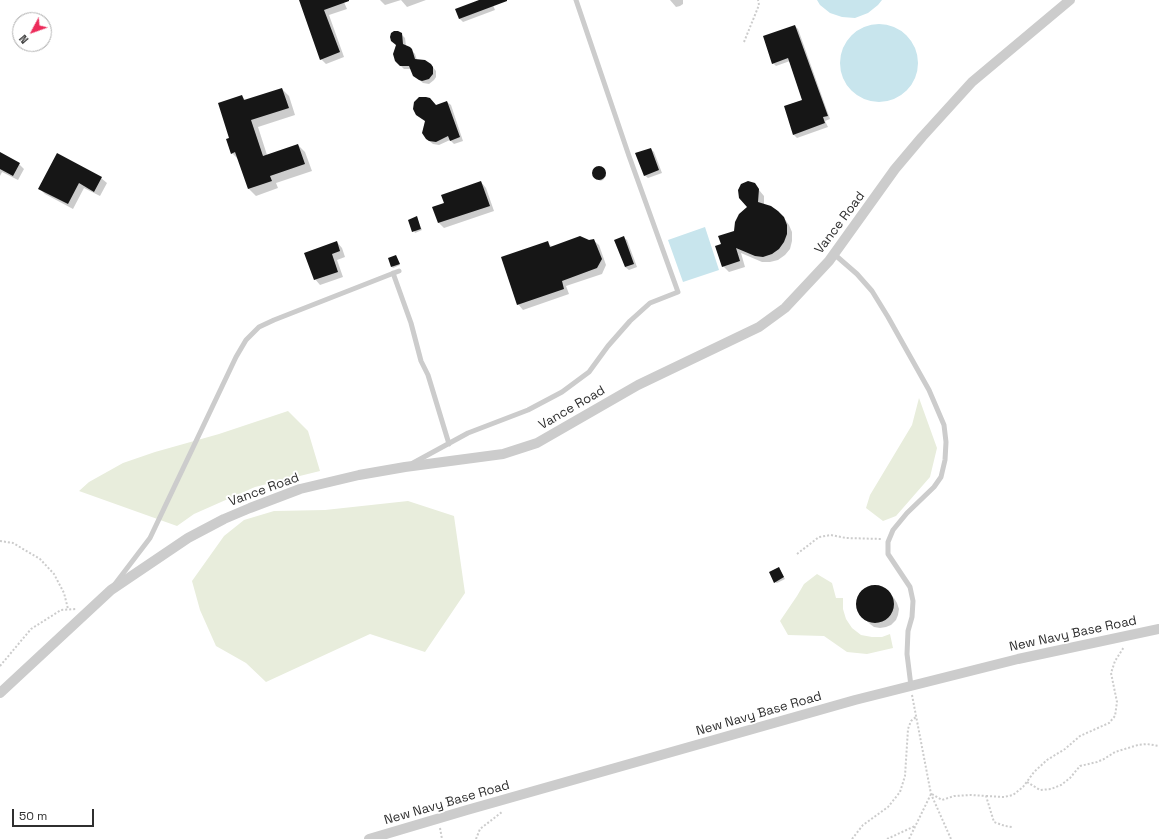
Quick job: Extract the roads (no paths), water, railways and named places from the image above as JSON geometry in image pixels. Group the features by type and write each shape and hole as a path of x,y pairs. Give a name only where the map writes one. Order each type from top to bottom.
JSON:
{"street":[{"name":"Vance Road","path":"0,693 110,590 188,538 224,519 300,489 359,475 405,467 503,454 537,443 638,384 759,327 786,308 834,254 895,169 922,136 972,82 1070,0"},
{"name":"New Navy Base Road","path":"369,839 840,704 1018,659 1159,629"}],"lane":[{"path":"405,467 468,433 528,410 562,392 590,372 608,346 630,321 650,303 678,292 576,0"},
{"path":"834,254 857,274 872,291 929,390 944,425 946,442 945,460 941,477 934,487 902,518 893,530 889,540 888,554 910,587 913,601 912,617 908,631 907,654 911,686"},
{"path":"110,590 150,538 236,357 246,340 259,327 274,320 399,271"},
{"path":"393,273 411,323 421,361 428,375 449,444"}],"water":[{"path":"817,0 882,0 868,13 855,18 842,17 830,13 820,5"},
{"path":"879,24 894,27 907,35 915,48 918,63 915,78 907,91 894,99 879,102 864,99 851,91 843,78 840,63 843,48 851,35 864,27"},
{"path":"705,227 719,270 683,282 668,240"}]}
